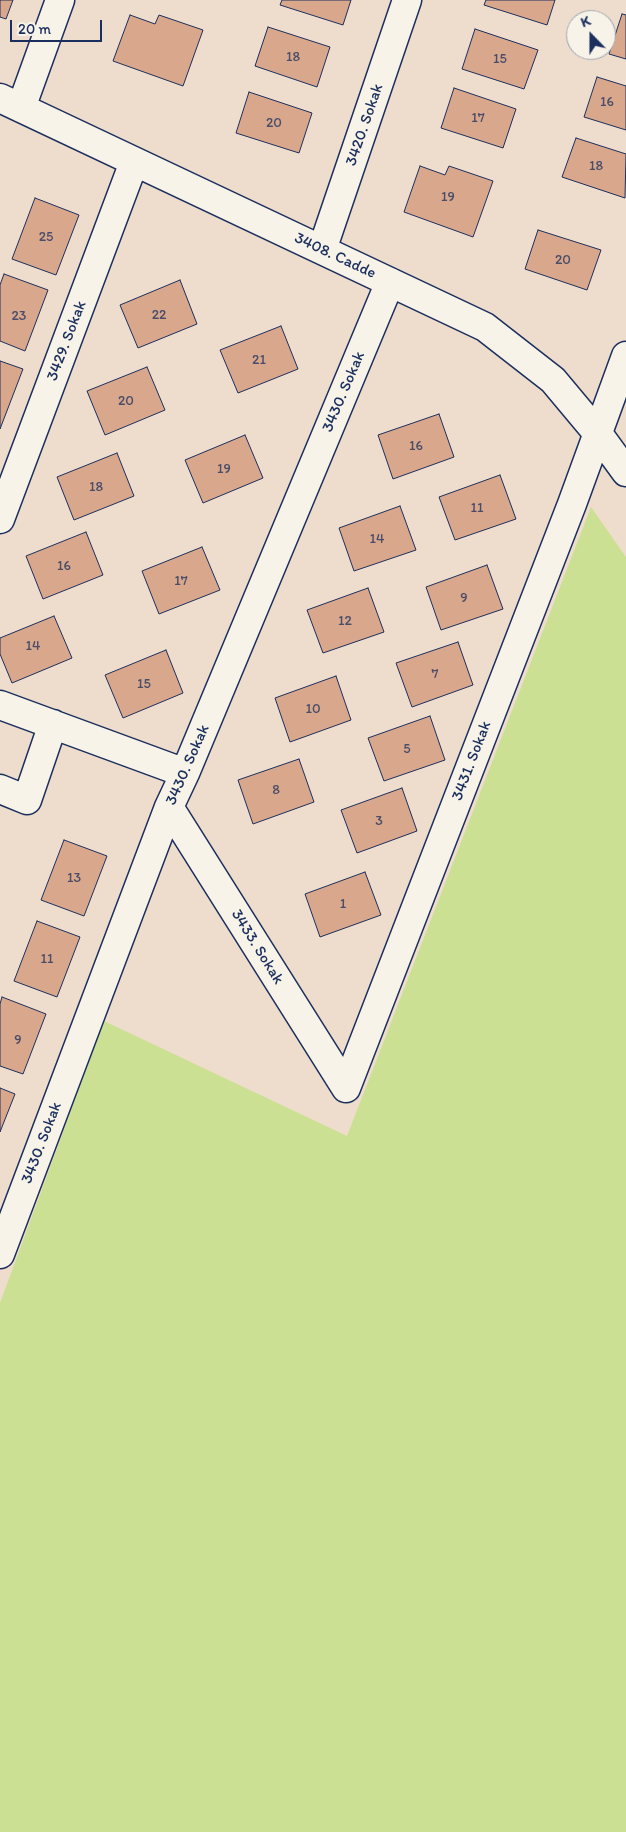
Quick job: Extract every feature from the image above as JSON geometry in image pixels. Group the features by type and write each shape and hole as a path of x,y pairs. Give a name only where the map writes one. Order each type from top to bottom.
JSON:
{"street":[{"path":"10,103 60,0"},
{"name":"3420. Sokak","path":"322,250 407,0"},
{"name":"3408. Cadde","path":"10,103 484,327 553,380 599,435 626,472"},
{"name":"3429. Sokak","path":"0,520 134,162"},
{"name":"3430. Sokak","path":"0,1254 169,807 185,773 390,282"},
{"name":"3431. Sokak","path":"346,1088 599,435 626,356"},
{"path":"0,705 185,773"},
{"path":"0,789 26,800 53,724"},
{"name":"3433. Sokak","path":"169,807 346,1088"}],"green space":[{"path":"591,507 626,557 626,1832 0,1832 0,1303 104,1021 347,1136"}],"building":[{"path":"0,0 13,0 6,19 0,17"},
{"path":"282,0 351,0 343,25 280,5"},
{"path":"486,0 555,0 547,25 484,5"},
{"path":"622,14 626,15 626,59 616,56 616,32"},
{"path":"130,15 155,24 159,15 203,30 183,86 113,61"},
{"path":"268,27 330,47 317,87 255,66"},
{"path":"475,29 538,50 524,89 462,69"},
{"path":"597,77 626,86 626,130 584,117"},
{"path":"454,88 516,109 503,148 441,128"},
{"path":"249,92 312,113 299,153 236,133"},
{"path":"576,138 626,154 625,198 562,177"},
{"path":"420,166 445,175 449,166 493,181 473,237 404,212"},
{"path":"35,198 79,215 56,275 12,259"},
{"path":"538,230 601,250 587,290 525,269"},
{"path":"4,274 48,290 25,351 0,341 0,285"},
{"path":"180,280 197,324 138,348 120,305"},
{"path":"281,326 298,369 238,393 220,350"},
{"path":"0,361 23,369 0,429"},
{"path":"147,367 165,410 105,435 87,391"},
{"path":"439,414 454,457 393,479 378,435"},
{"path":"245,435 263,478 203,503 185,460"},
{"path":"117,453 134,496 74,520 57,477"},
{"path":"500,475 516,519 455,540 439,497"},
{"path":"400,506 416,550 354,571 339,528"},
{"path":"86,532 103,575 43,599 26,556"},
{"path":"202,547 220,590 159,614 142,571"},
{"path":"487,565 503,609 441,630 426,587"},
{"path":"368,588 384,632 323,653 307,610"},
{"path":"54,616 72,658 12,683 0,654 0,638"},
{"path":"458,642 473,685 412,707 396,663"},
{"path":"166,650 183,693 123,718 105,675"},
{"path":"336,676 351,720 290,742 275,698"},
{"path":"430,716 445,760 384,781 368,738"},
{"path":"299,759 314,802 253,824 238,780"},
{"path":"402,788 417,831 357,853 341,810"},
{"path":"64,840 107,856 84,916 41,900"},
{"path":"365,872 381,915 320,937 305,894"},
{"path":"37,921 80,937 57,997 14,981"},
{"path":"2,997 46,1014 23,1074 0,1066 0,1004"},
{"path":"0,1088 15,1094 0,1132"}]}
